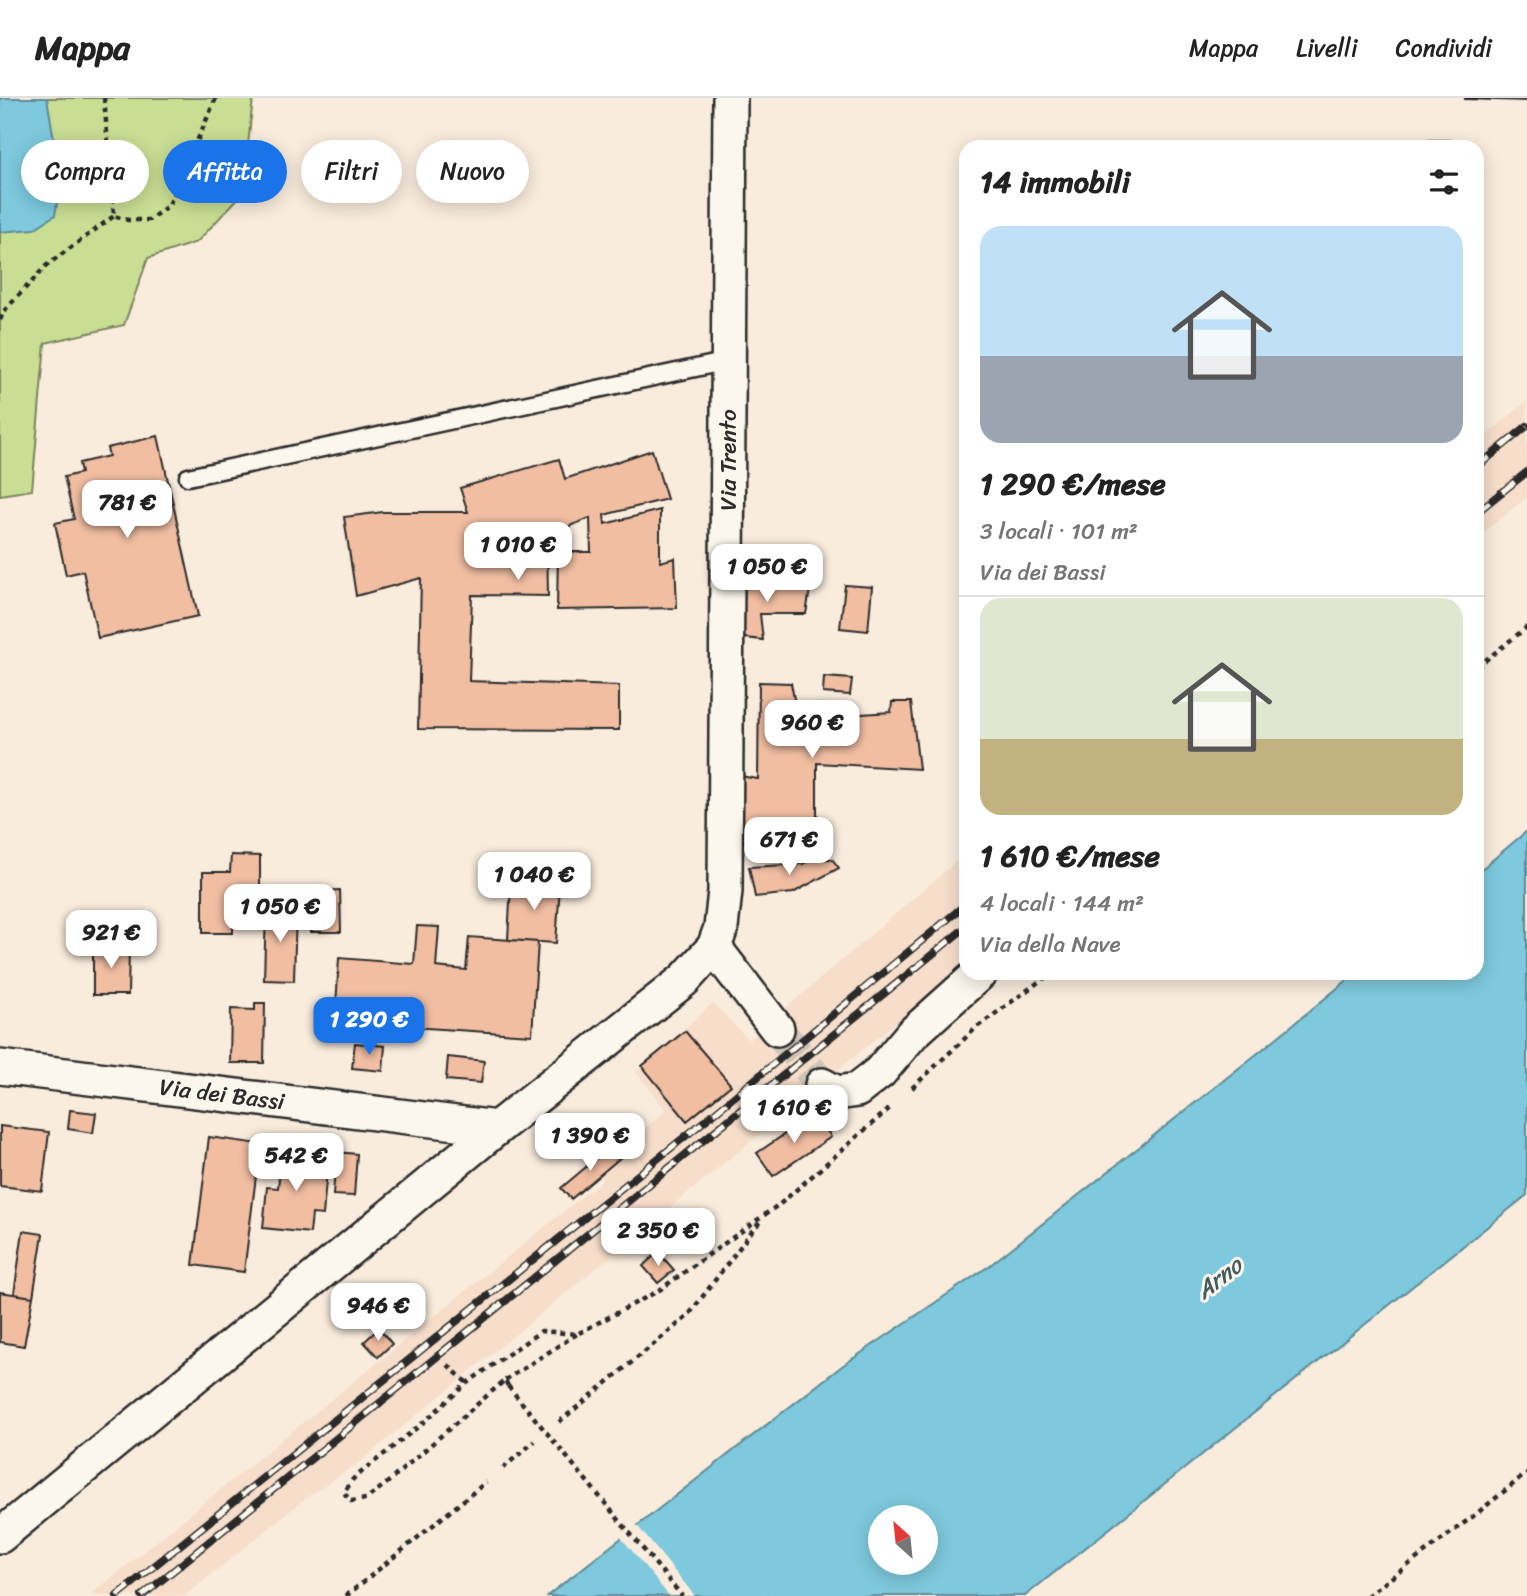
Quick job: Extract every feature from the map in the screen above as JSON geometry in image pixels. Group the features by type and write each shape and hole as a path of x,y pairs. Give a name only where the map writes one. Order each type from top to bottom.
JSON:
{"street":[{"name":"Via Trento","path":"714,947 721,928 725,891 730,98"},
{"path":"0,1536 497,1128 684,981 714,947 777,1029"},
{"path":"822,1085 837,1093 857,1090 880,1072 912,1034 972,980"},
{"name":"Via dei Bassi","path":"0,1067 497,1128"}],"lane":[{"path":"188,477 728,361"}],"path":[{"path":"104,98 114,216"},
{"path":"114,216 128,220 149,220 169,205 216,98"},
{"path":"0,320 4,311 47,265 114,216"},
{"path":"1484,661 1527,627"},
{"path":"911,1089 977,1027 1041,980"},
{"path":"559,1422 688,1317 755,1227 891,1107"},
{"path":"577,1334 541,1331 467,1382 424,1422 352,1479 344,1493 351,1501 366,1499 505,1380 577,1334 658,1291 781,1203"},
{"path":"448,1365 467,1382"},
{"path":"505,1380 682,1596"},
{"path":"503,1468 535,1441"},
{"path":"1367,1596 1527,1474"},
{"path":"346,1596 486,1482"}],"shaded area":[{"path":"1527,401 1527,497 1484,532 1484,437"},
{"path":"959,859 959,971 361,1461 306,1498 185,1596 89,1596 600,1182 613,1157 666,1110 636,1072 713,1003 749,1040"}],"green space":[{"path":"0,98 253,98 249,140 163,140 163,203 234,203 197,242 148,258 124,325 45,343 32,490 0,495"}],"water":[{"path":"0,98 47,98 54,140 21,140 21,203 57,203 55,215 34,229 0,232"},
{"name":"Arno","path":"1527,831 1527,1195 1025,1596 547,1596 842,1366 989,1266 1347,980 1484,980 1484,867"}],"pier":[{"path":"635,1523 695,1596 669,1596 619,1535"}],"building":[{"path":"1527,98 1527,101 1465,99"},
{"path":"158,436 198,616 98,638 83,571 66,575 55,523 74,519 64,477 81,473 79,463 109,456 107,448"},
{"path":"652,450 667,499 604,515 605,524 660,510 660,562 675,558 677,608 557,610 558,552 591,552 590,518 547,535 548,596 472,595 469,681 619,686 619,730 418,729 421,578 356,596 344,517 383,512 468,512 460,488 559,459 565,479"},
{"path":"736,580 811,583 806,614 760,614 763,640 736,637"},
{"path":"845,585 872,587 868,631 840,628"},
{"path":"824,677 852,679 850,695 823,693"},
{"path":"759,682 791,683 795,704 830,705 832,716 891,712 892,702 911,702 919,769 817,763 817,840 737,841 740,776 758,779"},
{"path":"231,855 260,856 260,916 233,916 233,933 203,933 203,872 230,872"},
{"path":"811,859 832,859 839,868 793,893 755,897 749,867 803,864"},
{"path":"511,882 560,885 556,943 508,940"},
{"path":"340,890 341,932 310,932 309,891"},
{"path":"266,907 296,908 294,981 264,980"},
{"path":"417,926 439,927 436,967 466,970 469,937 538,942 532,1035 335,1022 339,958 414,964"},
{"path":"93,945 129,945 128,995 93,995"},
{"path":"255,1003 265,1003 264,1063 230,1063 231,1009 255,1010"},
{"path":"685,1031 731,1085 687,1121 642,1066"},
{"path":"355,1043 385,1046 383,1071 352,1068"},
{"path":"448,1057 484,1061 481,1083 446,1080"},
{"path":"70,1110 96,1113 93,1133 68,1129"},
{"path":"816,1113 831,1137 773,1176 757,1153"},
{"path":"0,1126 49,1132 42,1191 0,1186"},
{"path":"209,1137 260,1144 244,1272 193,1265"},
{"path":"610,1147 620,1158 571,1199 561,1188"},
{"path":"282,1149 318,1152 317,1168 327,1169 323,1215 312,1214 310,1233 263,1228 267,1187 278,1188"},
{"path":"336,1152 357,1154 354,1196 333,1195"},
{"path":"23,1231 43,1234 33,1297 14,1294"},
{"path":"658,1252 674,1270 658,1283 643,1266"},
{"path":"0,1292 33,1297 24,1346 0,1342"},
{"path":"379,1328 392,1344 378,1357 364,1342"}],"tunnel":[{"path":"777,1029 822,1085"}],"railway":[{"path":"1484,461 1527,426"},
{"path":"1484,506 1527,472"},
{"path":"117,1596 718,1110 959,910"},
{"path":"142,1596 959,933"}]}
